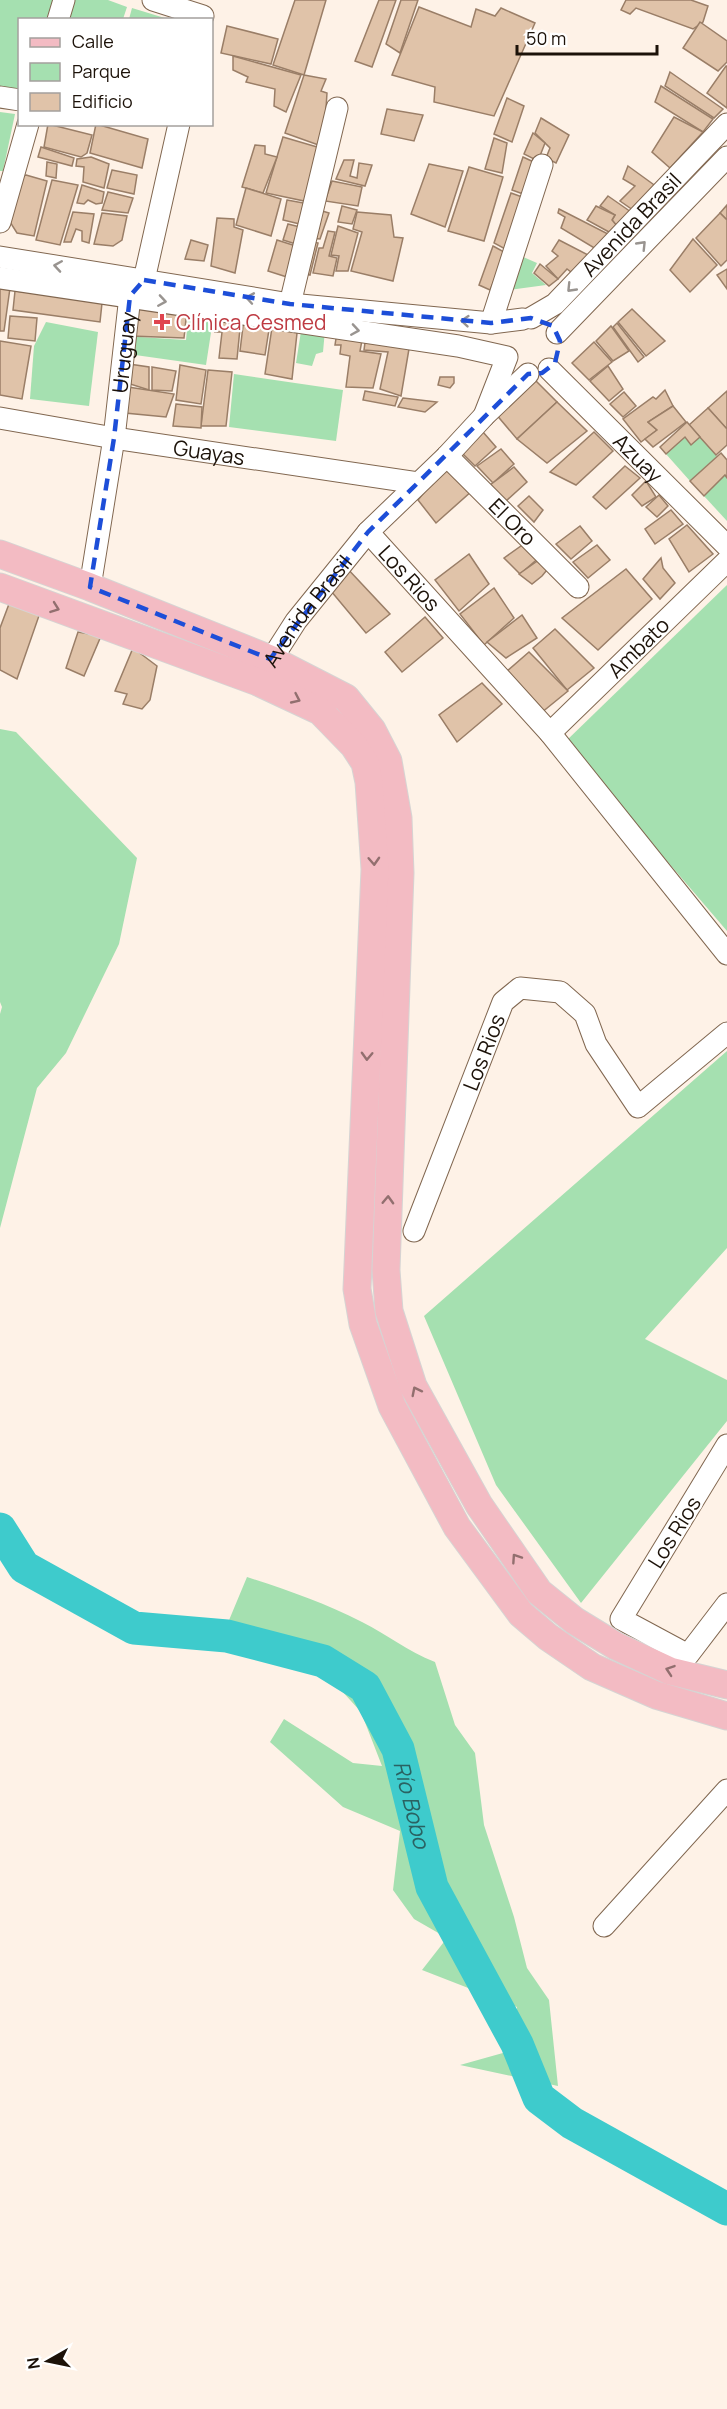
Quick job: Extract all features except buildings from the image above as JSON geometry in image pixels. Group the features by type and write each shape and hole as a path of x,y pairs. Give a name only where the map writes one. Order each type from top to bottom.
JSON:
{"main road":[{"path":"0,554 90,587 264,670 320,711 354,746 365,763 369,782 375,869 357,1289 363,1324 392,1406 458,1527 521,1614 548,1637 592,1667 656,1695 727,1716"},
{"path":"0,588 264,670 346,698 372,729 388,761 398,818 400,873 386,1270 389,1311 413,1386 480,1505 539,1592 575,1621 616,1646 670,1671 727,1684"}],"street":[{"path":"59,18 64,0"},
{"path":"153,0 203,12"},
{"path":"0,97 18,100"},
{"path":"290,304 337,108"},
{"name":"Avenida Brasil","path":"527,319 555,304 727,124"},
{"path":"0,222 27,126"},
{"name":"Uruguay","path":"90,587 114,438 130,296 144,280 179,126"},
{"name":"Avenida Brasil","path":"558,333 727,157"},
{"path":"491,324 542,165"},
{"path":"0,258 290,304 491,324 527,319 547,321 558,333 559,356 538,371 519,371 507,357 505,348 509,331 527,319"},
{"path":"0,278 458,346 507,357"},
{"name":"Avenida Brasil","path":"484,416 507,357"},
{"name":"Avenida Brasil","path":"264,670 296,621 368,532 447,456 484,416 538,371"},
{"name":"Azuay","path":"538,371 727,546"},
{"name":"Guayas","path":"0,418 114,438 418,483"},
{"name":"El Oro","path":"447,456 578,587"},
{"name":"Los Rios","path":"368,532 550,733 727,954"},
{"name":"Ambato","path":"550,733 727,561"},
{"name":"Los Rios","path":"414,1232 503,1002 520,988 560,992 585,1014 596,1044 638,1107 727,1033"},
{"name":"Los Rios","path":"727,1445 621,1619 688,1654 727,1604"},
{"path":"604,1926 727,1790"}],"highlighted area":[{"path":"144,280 290,304 491,323 531,318 553,326 560,341 555,363 542,373 528,374 368,532 270,659 90,587 114,438 130,296"}],"green space":[{"path":"0,0 54,0 48,18 18,18 18,96 0,93"},
{"path":"69,0 108,0 127,7 123,18 65,18"},
{"path":"132,8 165,18 129,18"},
{"path":"0,112 15,114 3,171 0,171"},
{"path":"521,256 537,263 532,273 546,285 509,290"},
{"path":"189,310 214,313 206,365 121,353 124,336 186,340"},
{"path":"46,322 98,332 89,406 30,399 34,346"},
{"path":"302,325 325,330 323,352 316,354 312,366 296,363"},
{"path":"234,374 343,390 336,441 229,427"},
{"path":"685,437 691,445 700,437 717,456 690,481 666,454"},
{"path":"725,475 727,478 727,521 704,496"},
{"path":"727,585 727,931 565,742"},
{"path":"0,729 16,732 137,858 119,944 66,1053 37,1088 0,1228 0,1014 2,1007 0,1002"},
{"path":"727,1051 727,1248 645,1339 727,1380 727,1421 581,1603 496,1485 424,1316"},
{"path":"247,1577 334,1609 435,1662 455,1725 475,1753 484,1825 514,1917 527,1968 549,2000 558,2086 460,2065 510,2051 517,2007 422,1970 447,1938 414,1919 393,1890 400,1831 343,1807 270,1742 284,1719 353,1763 382,1766 361,1712 331,1679 217,1649"}],"waterway":[{"name":"Río Bobo","path":"0,1529 24,1567 134,1628 227,1636 323,1661 365,1687 398,1749 432,1887 517,2044 539,2098 572,2123 727,2209"}],"place":[{"name":"Clínica Cesmed","path":"162,322"}]}
